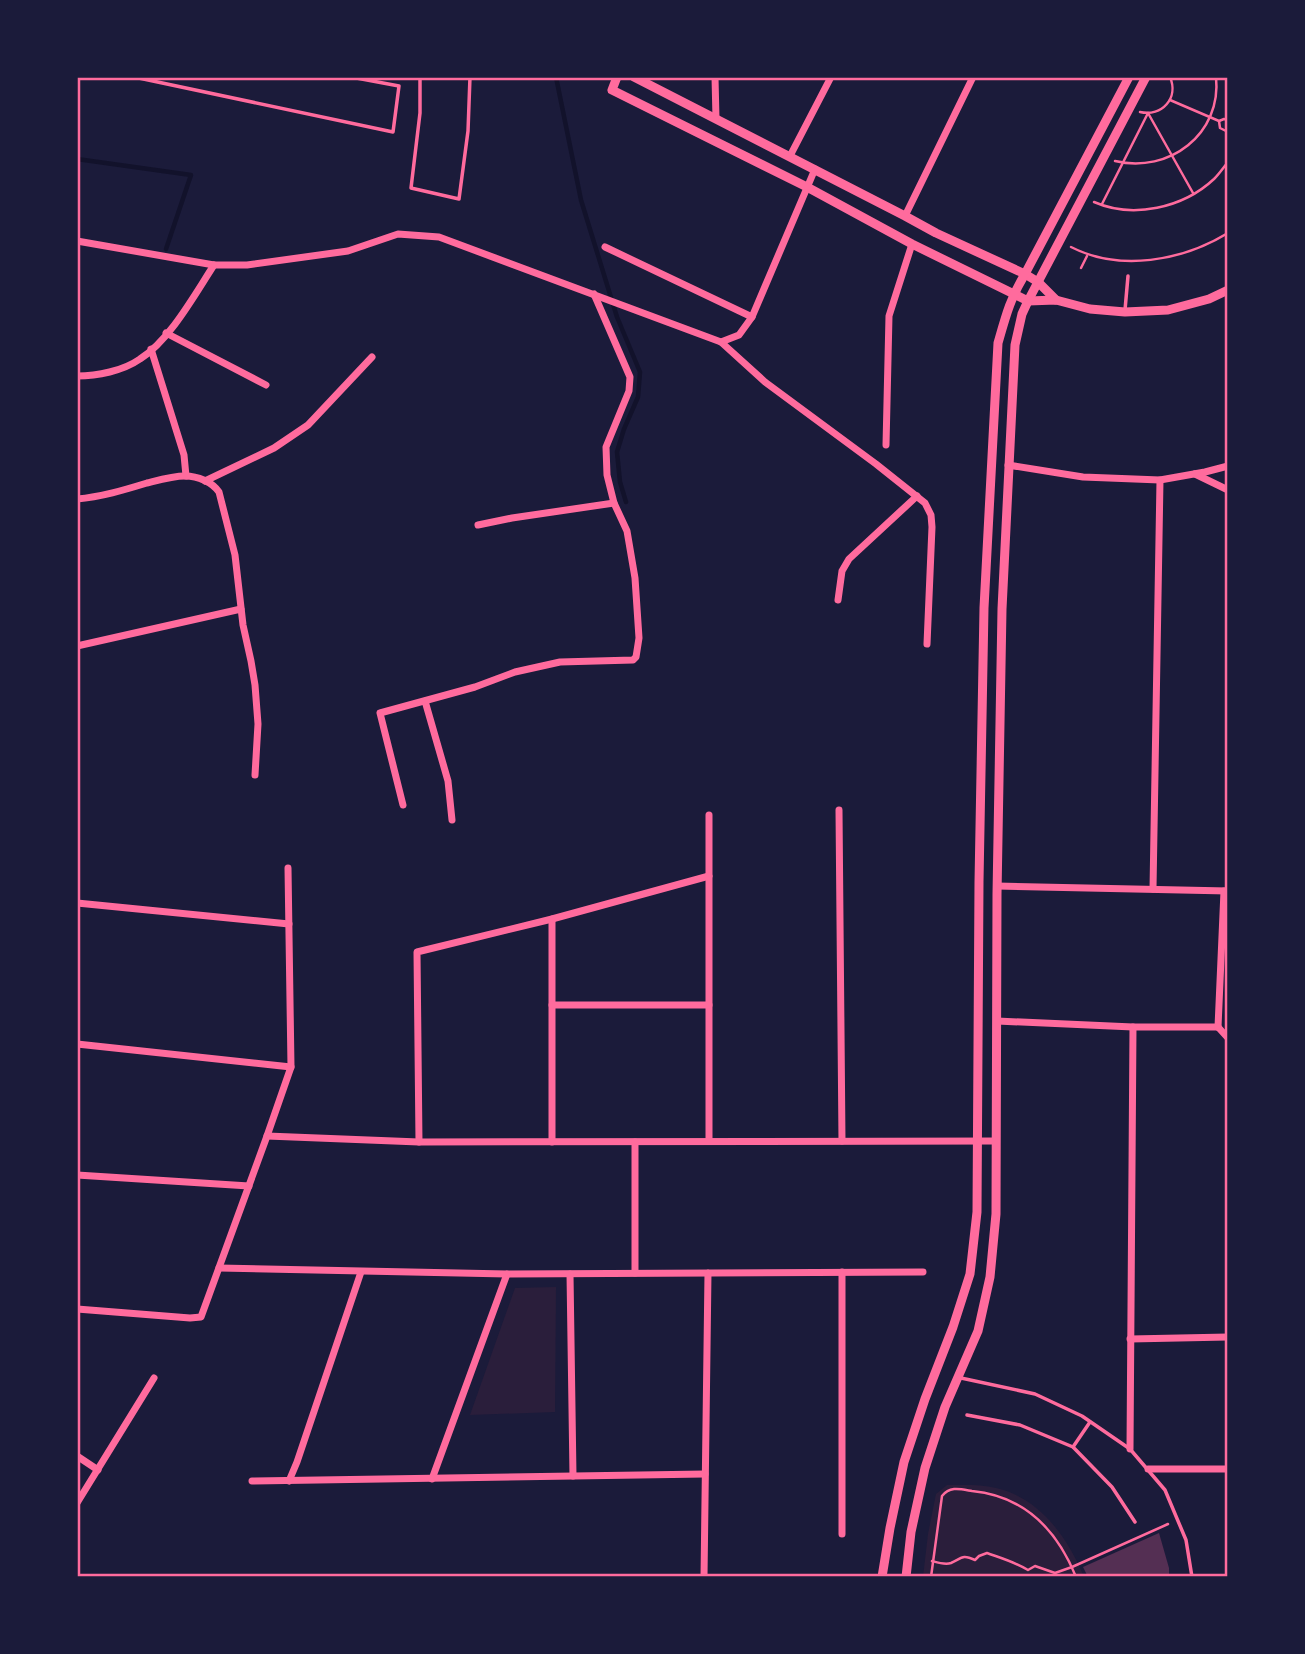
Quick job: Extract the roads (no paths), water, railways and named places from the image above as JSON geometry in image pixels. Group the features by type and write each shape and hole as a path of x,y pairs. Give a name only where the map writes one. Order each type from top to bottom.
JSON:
{"street":[{"path":"617,77 612,90 1028,301 1056,300 1090,309 1125,312 1168,310 1209,299 1228,290"},
{"path":"634,77 936,233 1025,274 1038,282 1056,300"},
{"path":"715,77 716,119"},
{"path":"790,156 831,77"},
{"path":"905,216 973,77"},
{"path":"882,1577 904,1462 970,1274 977,1212 984,608 999,342 1014,293 1129,77"},
{"path":"906,1577 911,1532 925,1468 945,1407 978,1331 990,1277 996,1214 997,886 1002,609 1015,345 1028,301 1146,77"},
{"path":"722,342 739,335 752,317 815,169"},
{"path":"77,241 214,265 247,265 348,251 398,234 439,237 722,342 765,382 925,503 931,515 932,527 927,644"},
{"path":"887,445 889,316 912,244"},
{"path":"605,247 752,317"},
{"path":"77,376 89,376 125,367 140,359 177,320 214,265"},
{"path":"403,805 380,713 475,687 515,672 560,662 633,660 636,657 639,638 635,578 626,531 614,503 607,475 606,447 629,391 630,376 594,293"},
{"path":"166,333 266,385"},
{"path":"151,349 184,455 186,476"},
{"path":"205,481 274,448 308,425 372,357"},
{"path":"1008,465 1083,477 1160,480 1228,466"},
{"path":"1195,474 1228,490"},
{"path":"77,499 186,476 205,481 215,486 219,492 235,555 241,609 255,685 258,724 256,775"},
{"path":"1153,889 1160,480"},
{"path":"838,600 842,571 849,559 917,496"},
{"path":"478,525 614,503"},
{"path":"77,646 241,609"},
{"path":"425,701 448,780 452,820"},
{"path":"839,810 842,1141"},
{"path":"709,814 709,1142"},
{"path":"77,1309 201,1317 290,1067 288,868"},
{"path":"419,1142 417,952 709,876"},
{"path":"997,886 1226,891 1219,1027 1228,1038"},
{"path":"77,903 289,924"},
{"path":"552,919 552,1142"},
{"path":"552,1005 709,1005"},
{"path":"997,1021 1133,1027 1219,1027"},
{"path":"1130,1449 1133,1027"},
{"path":"77,1044 290,1067"},
{"path":"267,1136 419,1142 996,1141"},
{"path":"635,1142 635,1273"},
{"path":"77,1175 249,1186"},
{"path":"219,1268 507,1274 923,1272"},
{"path":"289,1481 361,1272"},
{"path":"842,1272 842,1534"},
{"path":"704,1577 708,1273"},
{"path":"432,1479 507,1274"},
{"path":"569,1274 573,1476"},
{"path":"1130,1339 1228,1337"},
{"path":"77,1503 154,1378"},
{"path":"77,1456 98,1470"},
{"path":"1148,1469 1228,1469"},
{"path":"253,1481 705,1474"}],"lane":[{"path":"134,77 393,132 399,86 351,77"},
{"path":"161,83 162,77"},
{"path":"419,77 420,113 411,188 459,199 468,131 470,77"},
{"path":"1125,312 1128,276"},
{"path":"958,1378 1035,1394 1090,1422 1130,1449 1165,1489 1186,1540 1192,1577"},
{"path":"967,1415 1020,1425 1073,1447 1112,1487 1135,1522"},
{"path":"1073,1447 1090,1422"}],"waterway":[{"path":"556,77 581,200 617,317 640,372 638,397 617,452 620,482 626,502"},
{"path":"77,159 191,175 166,249"}]}
